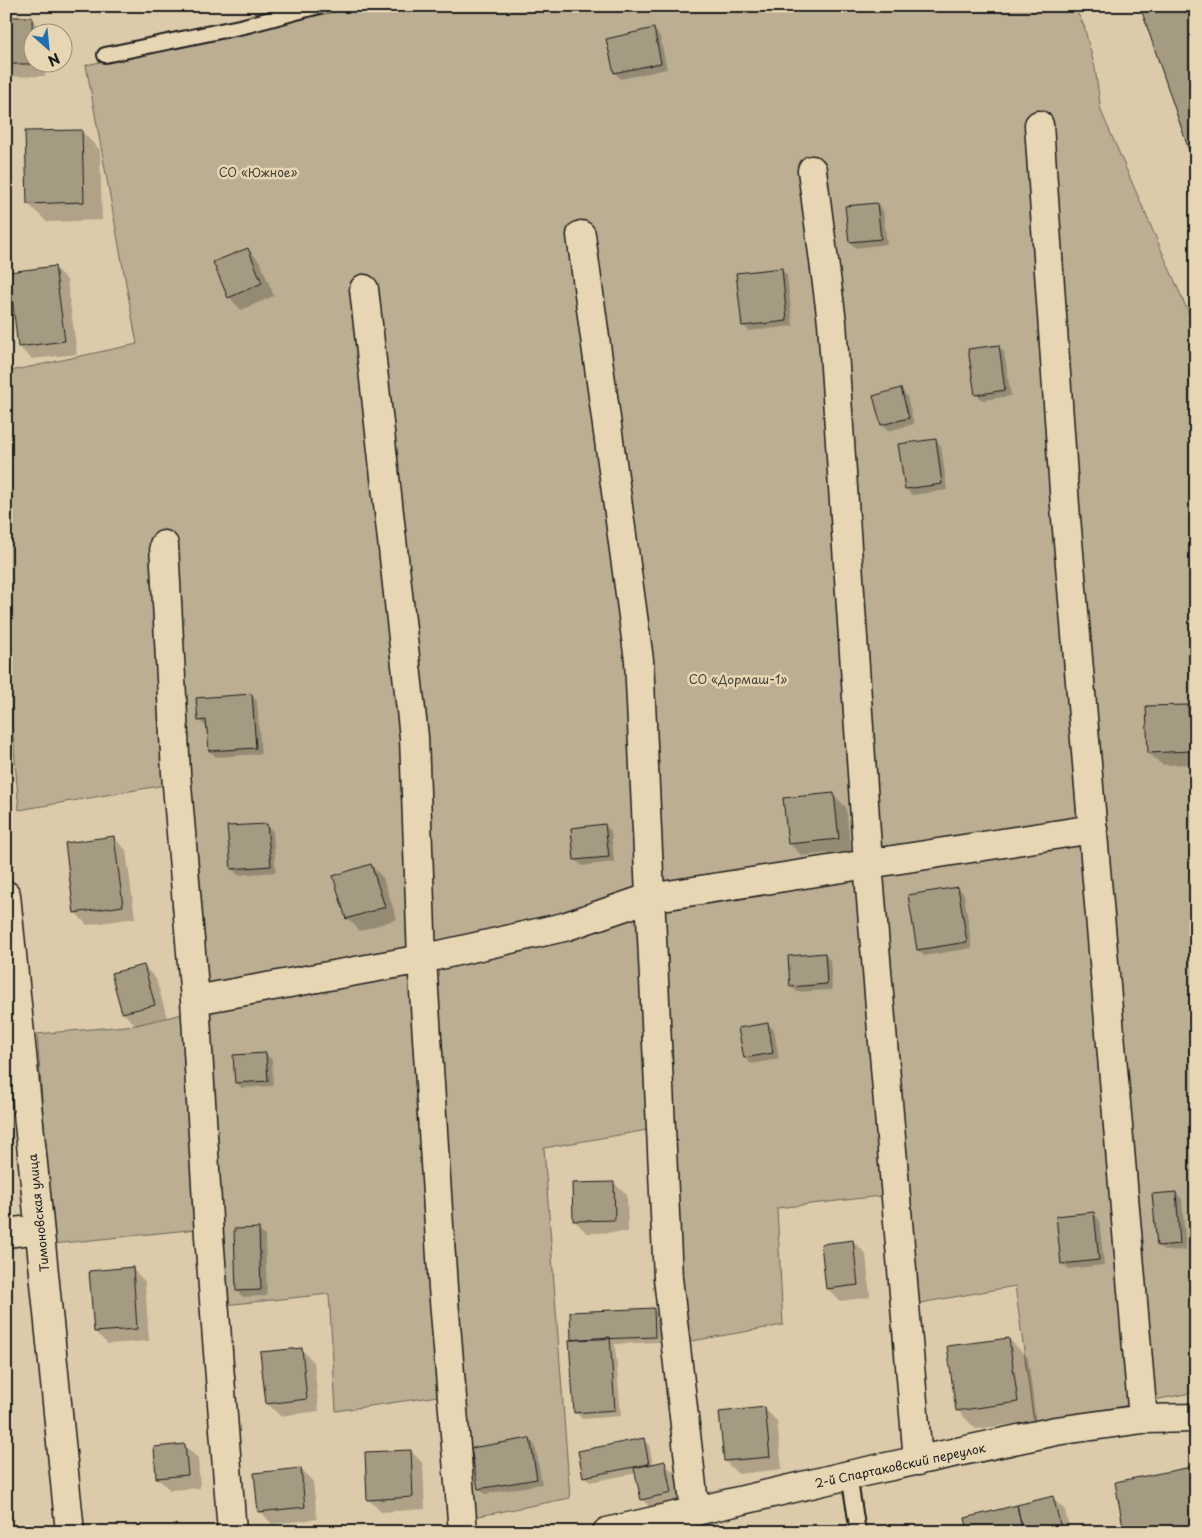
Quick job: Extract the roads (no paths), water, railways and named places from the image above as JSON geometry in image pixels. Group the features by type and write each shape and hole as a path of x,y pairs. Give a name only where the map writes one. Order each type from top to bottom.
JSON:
{"street":[{"path":"1039,125 1065,506 1143,1419"},
{"path":"812,170 832,322 868,863 918,1461"},
{"path":"581,235 639,660 668,1278 695,1512"},
{"path":"364,289 414,737 422,959 443,1288 463,1532"},
{"path":"164,545 176,772 195,1000 209,1236 232,1532"},
{"path":"195,1000 422,959 564,928 650,898 1093,829"},
{"name":"Тимоновская улица","path":"6,895 70,1532"},
{"path":"6,1233 39,1229"},
{"name":"2-й Спартаковский переулок","path":"607,1532 648,1528 695,1512 849,1475 1056,1431 1143,1419 1196,1418"}],"lane":[{"path":"104,55 244,26 319,6"},
{"path":"849,1475 858,1532"}],"park label":[{"name":"СО «Южное»","path":"258,172"},
{"name":"СО «Дормаш-1»","path":"738,679"}]}
